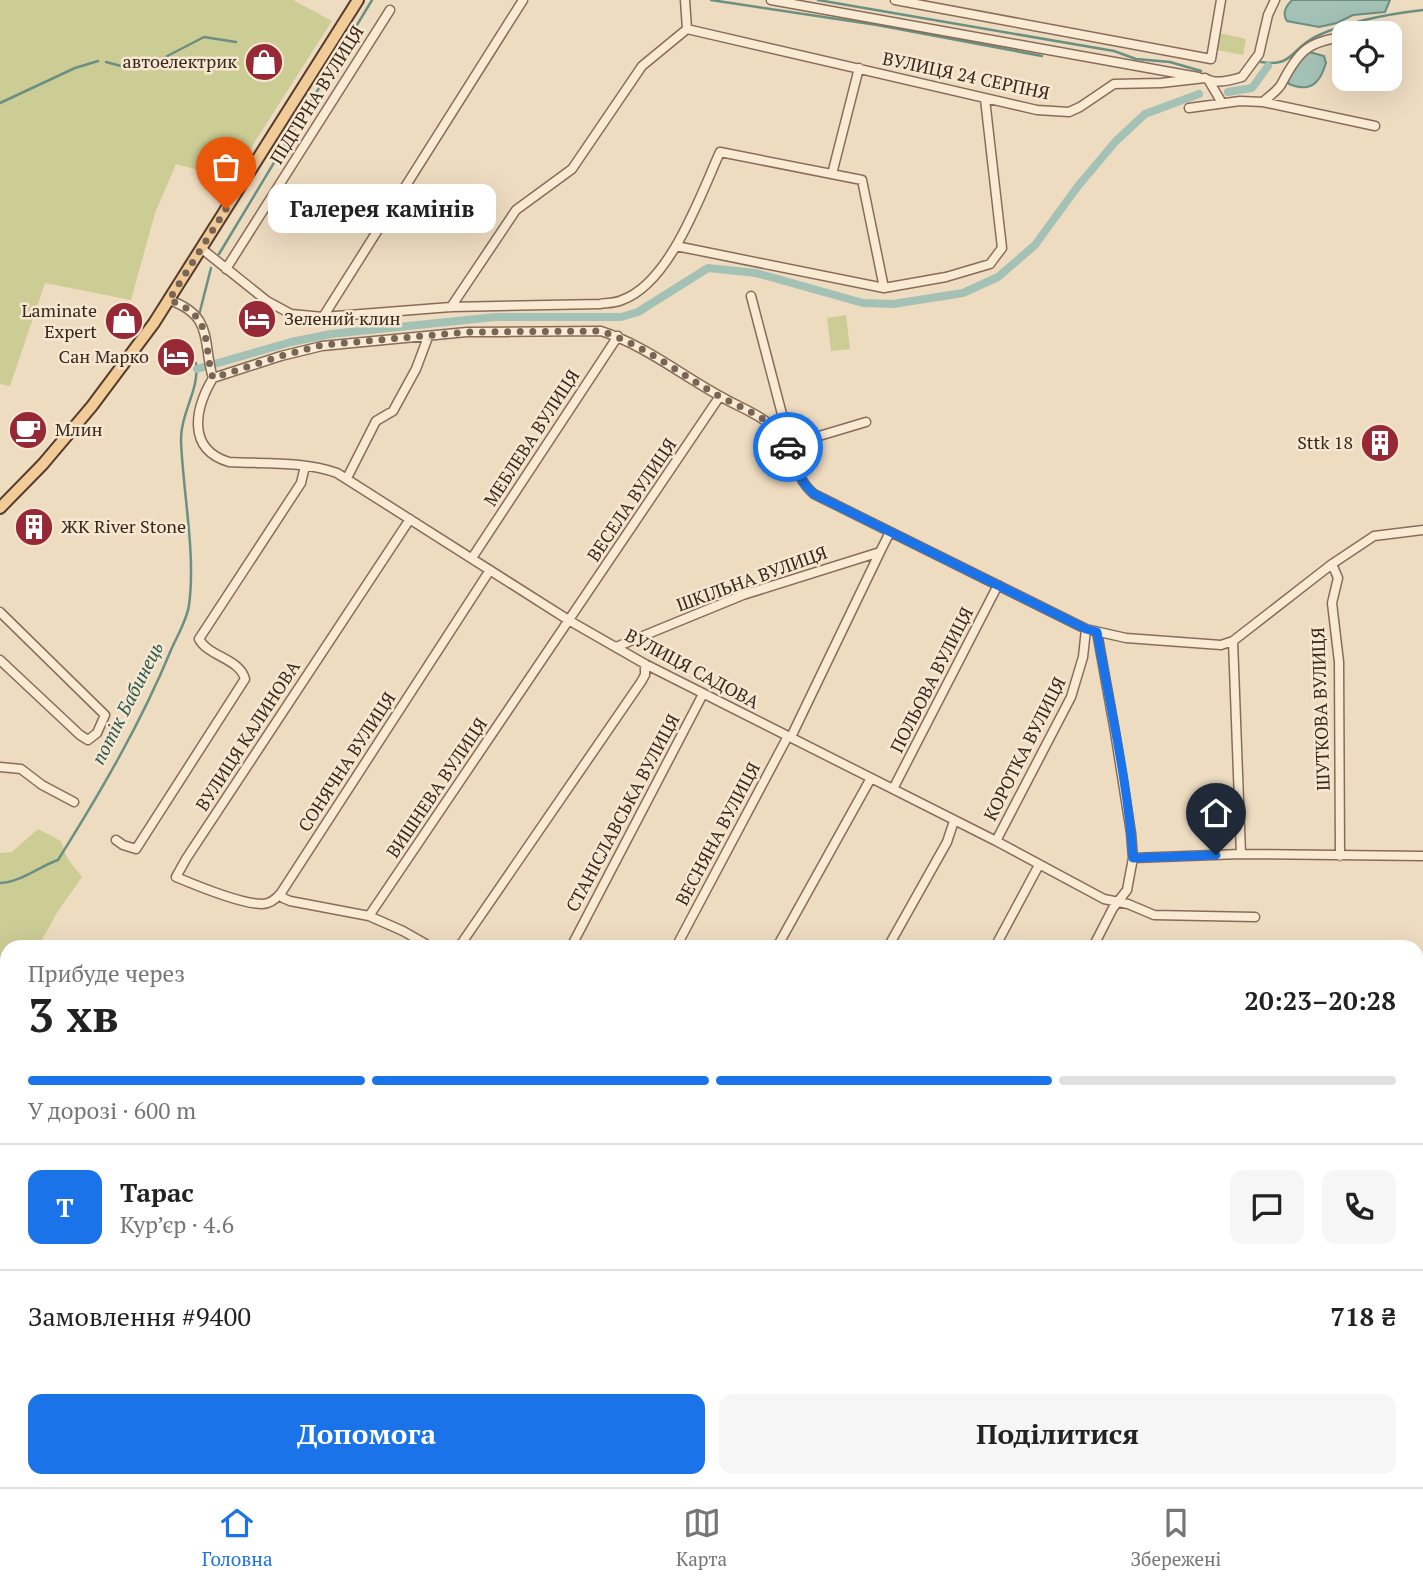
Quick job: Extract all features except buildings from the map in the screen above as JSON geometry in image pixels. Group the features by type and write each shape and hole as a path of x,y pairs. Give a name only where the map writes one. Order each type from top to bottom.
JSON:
{"main road":[{"path":"0,508 43,464 92,406 169,300 358,0"}],"street":[{"path":"323,317 523,0"},
{"path":"451,307 516,210 572,169 642,66 687,29 685,0"},
{"path":"771,0 1207,80 1222,103"},
{"path":"895,0 1211,59 1222,0"},
{"name":"ВУЛИЦЯ 24 СЕРПНЯ","path":"687,29 985,99 1037,110 1069,112 1114,84 1224,81 1242,77 1259,54 1270,8 1275,0"},
{"name":"ПІДГІРНА ВУЛИЦЯ","path":"226,269 390,10"},
{"path":"1263,102 1282,85 1284,76 1296,56 1318,41 1332,39"},
{"path":"832,174 859,68"},
{"path":"676,246 884,288 946,277 990,264 1002,248 985,99"},
{"path":"1189,108 1222,103 1263,102 1375,125"},
{"path":"202,248 267,301 291,314 323,317 451,307 600,304 622,300 644,287 666,263 720,152 862,180 884,288"},
{"path":"751,296 783,418 786,442 804,485 814,494 1086,629 1140,639 1221,645 1233,641 1332,564 1374,536 1423,530"},
{"path":"169,300 181,304 204,326 212,375 322,345 467,332 601,331 618,336 762,418 786,442"},
{"name":"МЕБЛЕВА ВУЛИЦЯ","path":"471,558 618,336"},
{"path":"346,478 376,421 393,411 416,369 428,337"},
{"name":"ВУЛИЦЯ САДОВА","path":"212,375 197,420 199,435 207,450 220,459 229,462 323,468 346,478 616,648 996,841 1104,899 1154,915 1255,917"},
{"name":"ВЕСЕЛА ВУЛИЦЯ","path":"570,621 720,396"},
{"path":"786,442 819,436 866,422"},
{"path":"116,839 123,845 136,849 245,679 242,671 204,646 199,639 301,483 304,466"},
{"name":"ВУЛИЦЯ КАЛИНОВА","path":"281,894 262,904 233,898 176,877 410,519"},
{"path":"880,552 890,532"},
{"name":"ШКІЛЬНА ВУЛИЦЯ","path":"616,648 743,595 880,552"},
{"name":"ВЕСНЯНА ВУЛИЦЯ","path":"680,940 789,737 880,552"},
{"name":"ШУТКОВА ВУЛИЦЯ","path":"1332,564 1338,578 1332,603 1339,662 1340,856"},
{"name":"СОНЯЧНА ВУЛИЦЯ","path":"281,894 490,570"},
{"name":"ПОЛЬОВА ВУЛИЦЯ","path":"893,789 998,585"},
{"path":"0,612 105,715 97,733 88,740 80,735 0,660"},
{"name":"ВИШНЕВА ВУЛИЦЯ","path":"369,916 570,621"},
{"name":"КОРОТКА ВУЛИЦЯ","path":"996,841 1071,697 1083,657 1086,629"},
{"path":"1097,632 1131,832 1133,858 1127,890 1097,940"},
{"path":"1233,641 1241,854"},
{"path":"464,940 641,682 645,675 645,664"},
{"name":"СТАНІСЛАВСЬКА ВУЛИЦЯ","path":"575,940 703,694"},
{"path":"0,767 21,769 42,785 74,803"},
{"path":"781,940 872,778"},
{"path":"892,940 947,842 954,821"},
{"path":"1133,858 1241,854 1423,856"},
{"path":"999,940 1039,865"},
{"path":"281,894 290,901 369,916 419,940"}],"green space":[{"path":"0,0 293,0 332,21 231,179 176,164 155,213 131,300 45,283 10,386 0,384"},
{"path":"1219,33 1246,39 1243,55 1216,50"},
{"path":"846,315 850,349 831,351 827,318"},
{"path":"38,829 61,841 67,858 82,877 42,940 0,940 0,853 12,852"}],"shaded area":[{"path":"1292,0 1390,0 1385,12 1353,15 1319,27 1287,21 1285,10"},
{"path":"1306,51 1324,56 1326,63 1321,76 1309,87 1289,84 1286,74"}],"waterway":[{"name":"потік Бабинець","path":"219,254 372,0"},
{"path":"711,0 877,25 1042,56"},
{"path":"818,0 1114,51 1136,59 1170,62 1201,71"},
{"path":"1261,62 1286,60 1308,41 1342,26 1423,10"},
{"path":"106,62 121,66 148,66 204,37 236,42"},
{"path":"0,103 75,68 98,61"},
{"path":"1228,92 1252,88 1268,66"},
{"path":"197,369 291,342 331,334 495,317 621,317 638,312 708,268 756,273 863,303 893,304 963,293 998,277 1035,245 1078,186 1116,141 1145,114 1199,94"},
{"name":"потік Бабинець","path":"199,315 211,268"},
{"name":"потік Бабинець","path":"0,883 22,877 58,860 133,731 186,616 191,565 181,441 183,421 195,382 196,363"}],"way so far":[{"path":"226,209 169,300 181,304 204,326 209,350 208,362 213,378 322,345 467,332 601,331 618,336 762,418 778,432 788,447"}],"place":[{"name":"автоелектрик","path":"264,62"},
{"name":"Галерея камінів","path":"226,209"},
{"name":"Зелений клин","path":"257,319"},
{"name":"Laminate Expert","path":"124,321"},
{"name":"Сан Марко","path":"176,357"},
{"name":"Млин","path":"28,430"},
{"name":"Sttk 18","path":"1380,443"},
{"name":"ЖК River Stone","path":"34,527"}],"route":[{"path":"788,447 792,462 804,485 814,494 1086,629 1097,632 1131,832 1133,858 1216,855"}]}
